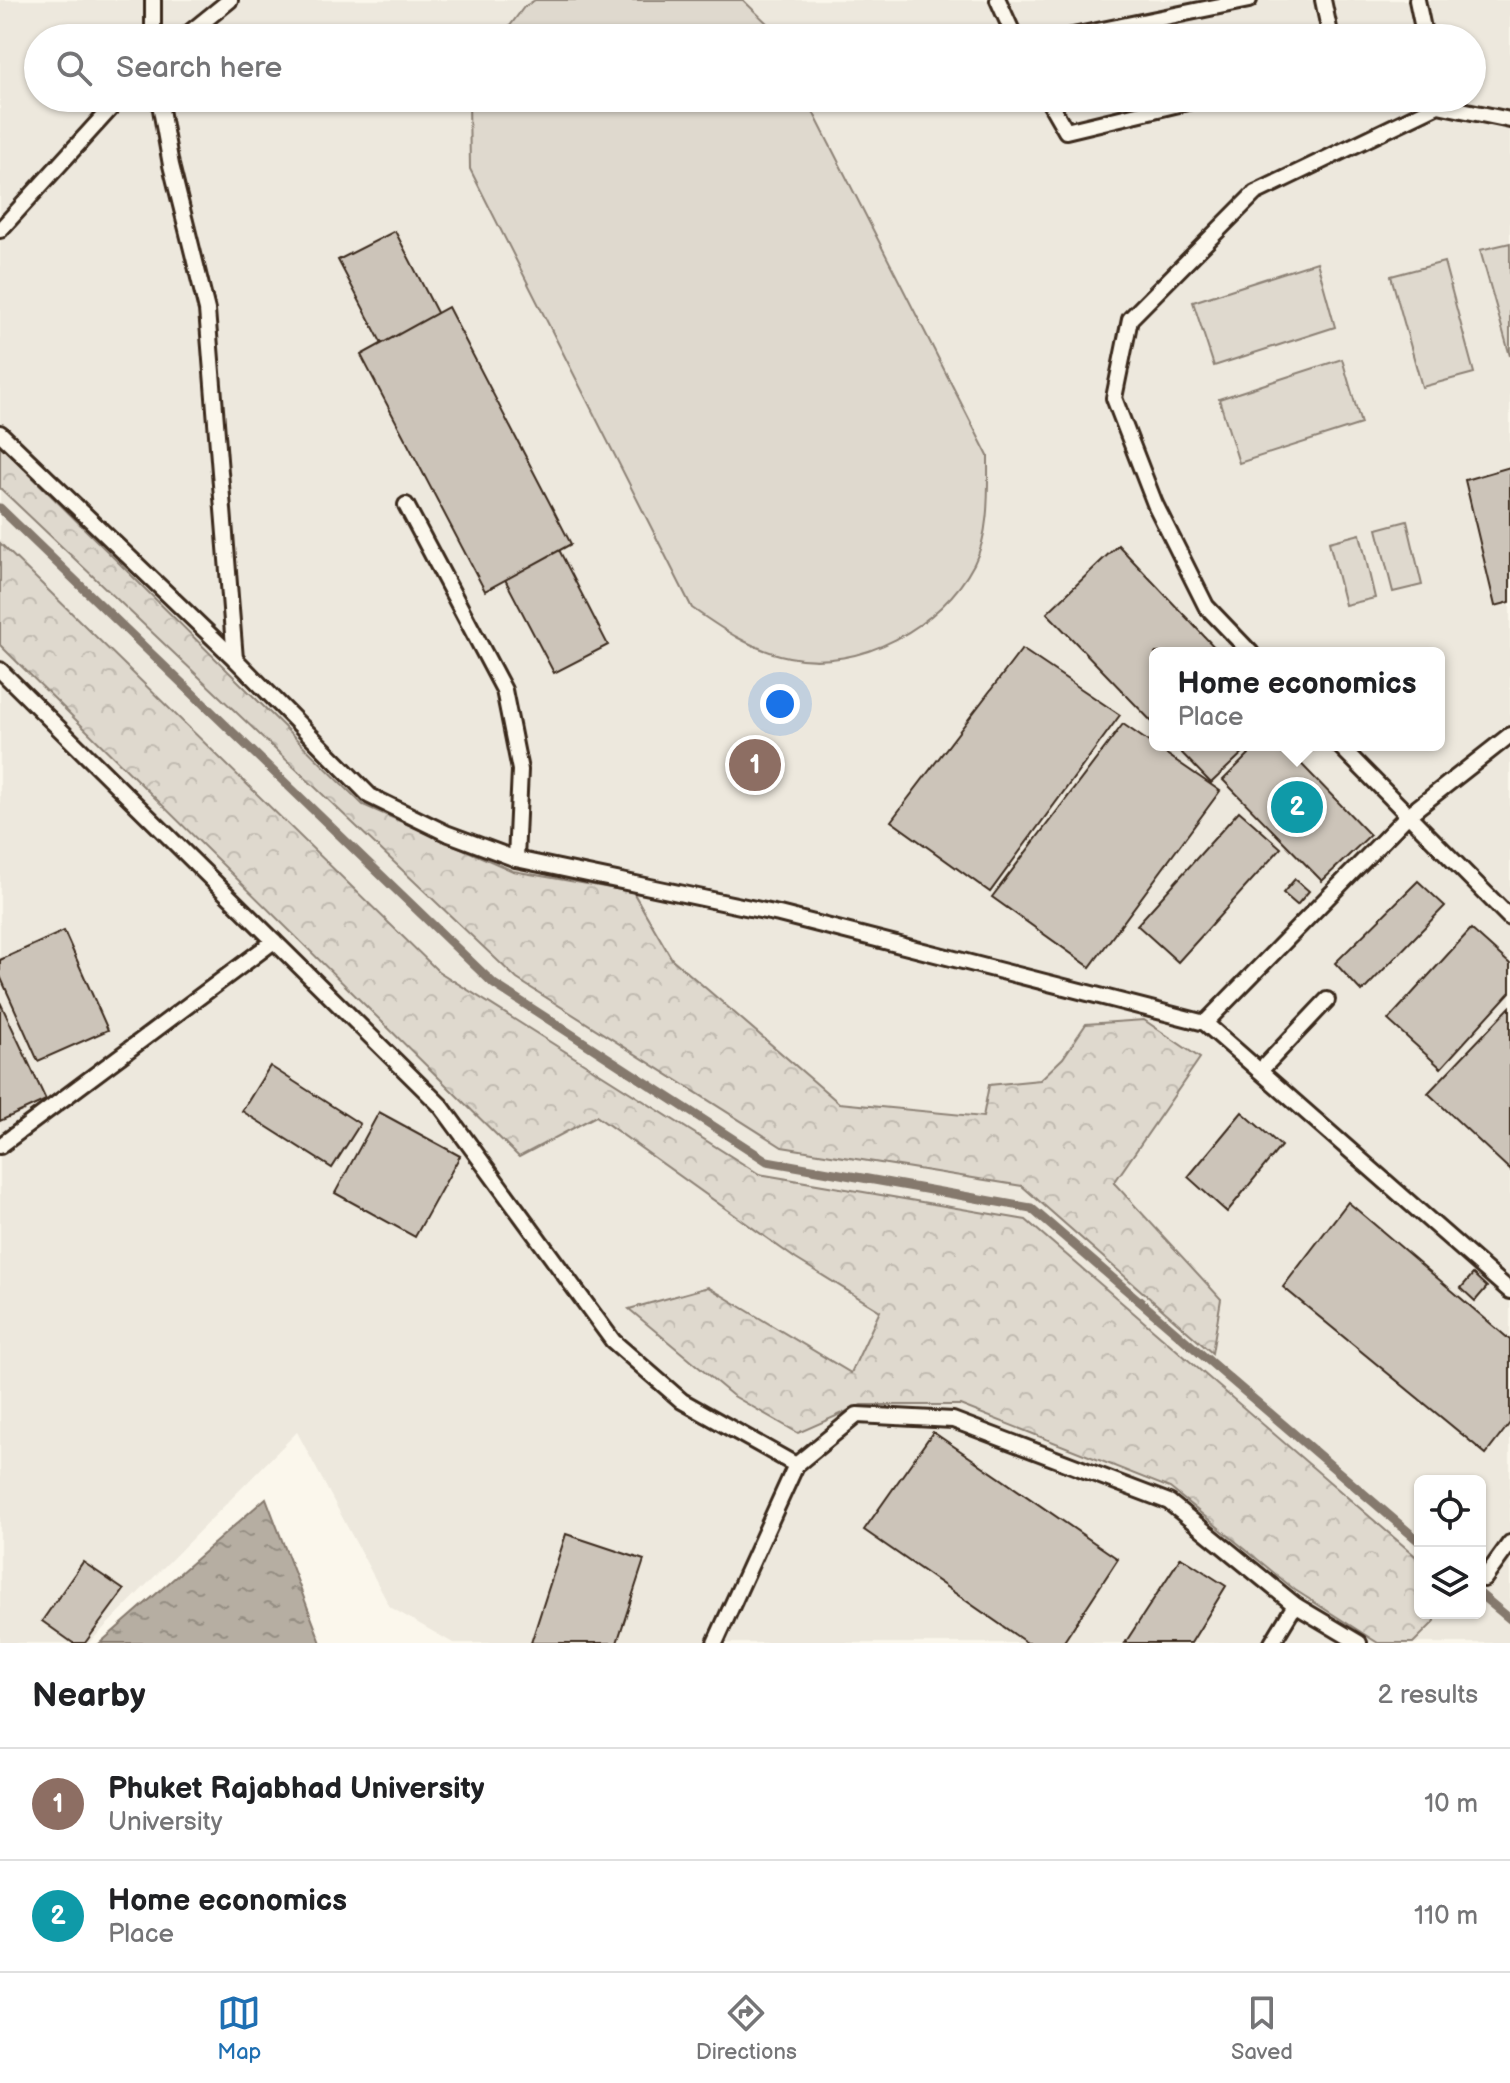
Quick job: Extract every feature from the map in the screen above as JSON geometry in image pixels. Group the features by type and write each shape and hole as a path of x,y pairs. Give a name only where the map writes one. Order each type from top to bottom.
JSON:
{"lane":[{"path":"153,0 153,24"},
{"path":"200,24 230,0"},
{"path":"998,0 1009,24"},
{"path":"1132,24 1249,0"},
{"path":"1323,0 1328,24"},
{"path":"1417,0 1422,24"},
{"path":"0,230 107,112"},
{"path":"162,112 171,165 207,310 235,659"},
{"path":"1055,112 1066,131 1145,112"},
{"path":"1245,647 1206,606 1155,504 1114,398 1130,319 1255,193 1417,112"},
{"path":"1478,112 1510,120"},
{"path":"0,433 235,659 370,796 446,833 516,859 779,914 1205,1023 1510,1291"},
{"path":"406,505 504,690 520,770 516,859"},
{"path":"0,670 441,1106 613,1341 682,1401 796,1465"},
{"path":"1205,1023 1407,816 1510,735"},
{"path":"1345,751 1510,918"},
{"path":"0,1146 274,941"},
{"path":"1260,1071 1327,1000"},
{"path":"715,1643 796,1465 857,1415 953,1420 1169,1502 1295,1605 1359,1643"},
{"path":"1486,1576 1510,1543"},
{"path":"1272,1643 1295,1605"}],"shaded area":[{"path":"0,0 1510,0 1510,1643 453,1643 390,1607 297,1432 89,1643 0,1643"}],"green space":[{"path":"535,0 743,0 768,24 511,24 524,7"},
{"path":"469,112 813,112 988,456 983,539 974,564 960,586 920,625 870,651 843,658 816,660 775,654 726,631 692,608 470,169"},
{"path":"1510,243 1510,356 1480,250"},
{"path":"1317,262 1335,327 1214,366 1193,302"},
{"path":"1444,262 1474,373 1422,387 1391,276"},
{"path":"1342,359 1361,424 1239,463 1219,399"},
{"path":"0,445 363,805 513,871 633,892 672,959 839,1103 983,1117 989,1085 1040,1080 1063,1058 1086,1024 1144,1020 1200,1058 1114,1183 1221,1299 1212,1353 1022,1186 782,1147 517,979 0,488"},
{"path":"1407,521 1422,585 1393,592 1377,529"},
{"path":"1360,534 1375,598 1345,605 1329,542"},
{"path":"0,543 438,971 759,1174 1026,1220 1414,1555 1414,1619 1435,1621 1413,1643 1378,1643 1295,1590 1170,1488 960,1405 861,1405 798,1433 732,1395 629,1309 708,1287 851,1373 880,1311 796,1259 596,1116 519,1157 0,645"}],"water":[{"path":"266,1498 321,1643 100,1643"}],"building":[{"path":"395,231 608,645 554,673 338,260"},
{"path":"448,307 571,544 485,591 361,355"},
{"path":"1510,467 1510,602 1495,606 1465,480"},
{"path":"1118,545 1214,647 1149,647 1149,719 1047,613"},
{"path":"1022,649 1120,715 990,892 891,821"},
{"path":"1123,724 1149,742 1149,751 1162,751 1220,791 1090,967 992,897"},
{"path":"1180,751 1245,751 1211,783"},
{"path":"1252,751 1289,751 1370,835 1322,881 1223,780"},
{"path":"1239,811 1281,848 1178,962 1137,925"},
{"path":"1295,879 1309,891 1297,905 1283,893"},
{"path":"1418,881 1445,906 1362,992 1335,963"},
{"path":"1471,929 1510,964 1510,992 1441,1068 1388,1020"},
{"path":"64,931 108,1030 38,1061 0,976 0,960"},
{"path":"0,1002 46,1100 0,1121"},
{"path":"1510,1007 1510,1170 1428,1093"},
{"path":"270,1066 360,1124 332,1168 242,1111"},
{"path":"379,1112 460,1156 415,1237 335,1193"},
{"path":"1242,1112 1281,1146 1227,1212 1188,1177"},
{"path":"1348,1202 1510,1340 1510,1423 1486,1454 1283,1287"},
{"path":"1473,1274 1487,1287 1475,1301 1461,1288"},
{"path":"933,1432 1118,1559 1063,1643 1027,1643 864,1530"},
{"path":"566,1534 644,1560 617,1643 531,1643"},
{"path":"1181,1557 1226,1586 1191,1643 1125,1643"},
{"path":"83,1562 124,1590 85,1643 73,1643 42,1621"}],"waterway":[{"path":"0,508 494,984 767,1161 1031,1208 1414,1537"},
{"path":"1486,1599 1510,1619"}],"place":[{"name":"Phuket Rajabhad University","path":"755,765"},
{"name":"Home economics","path":"1297,807"}]}
